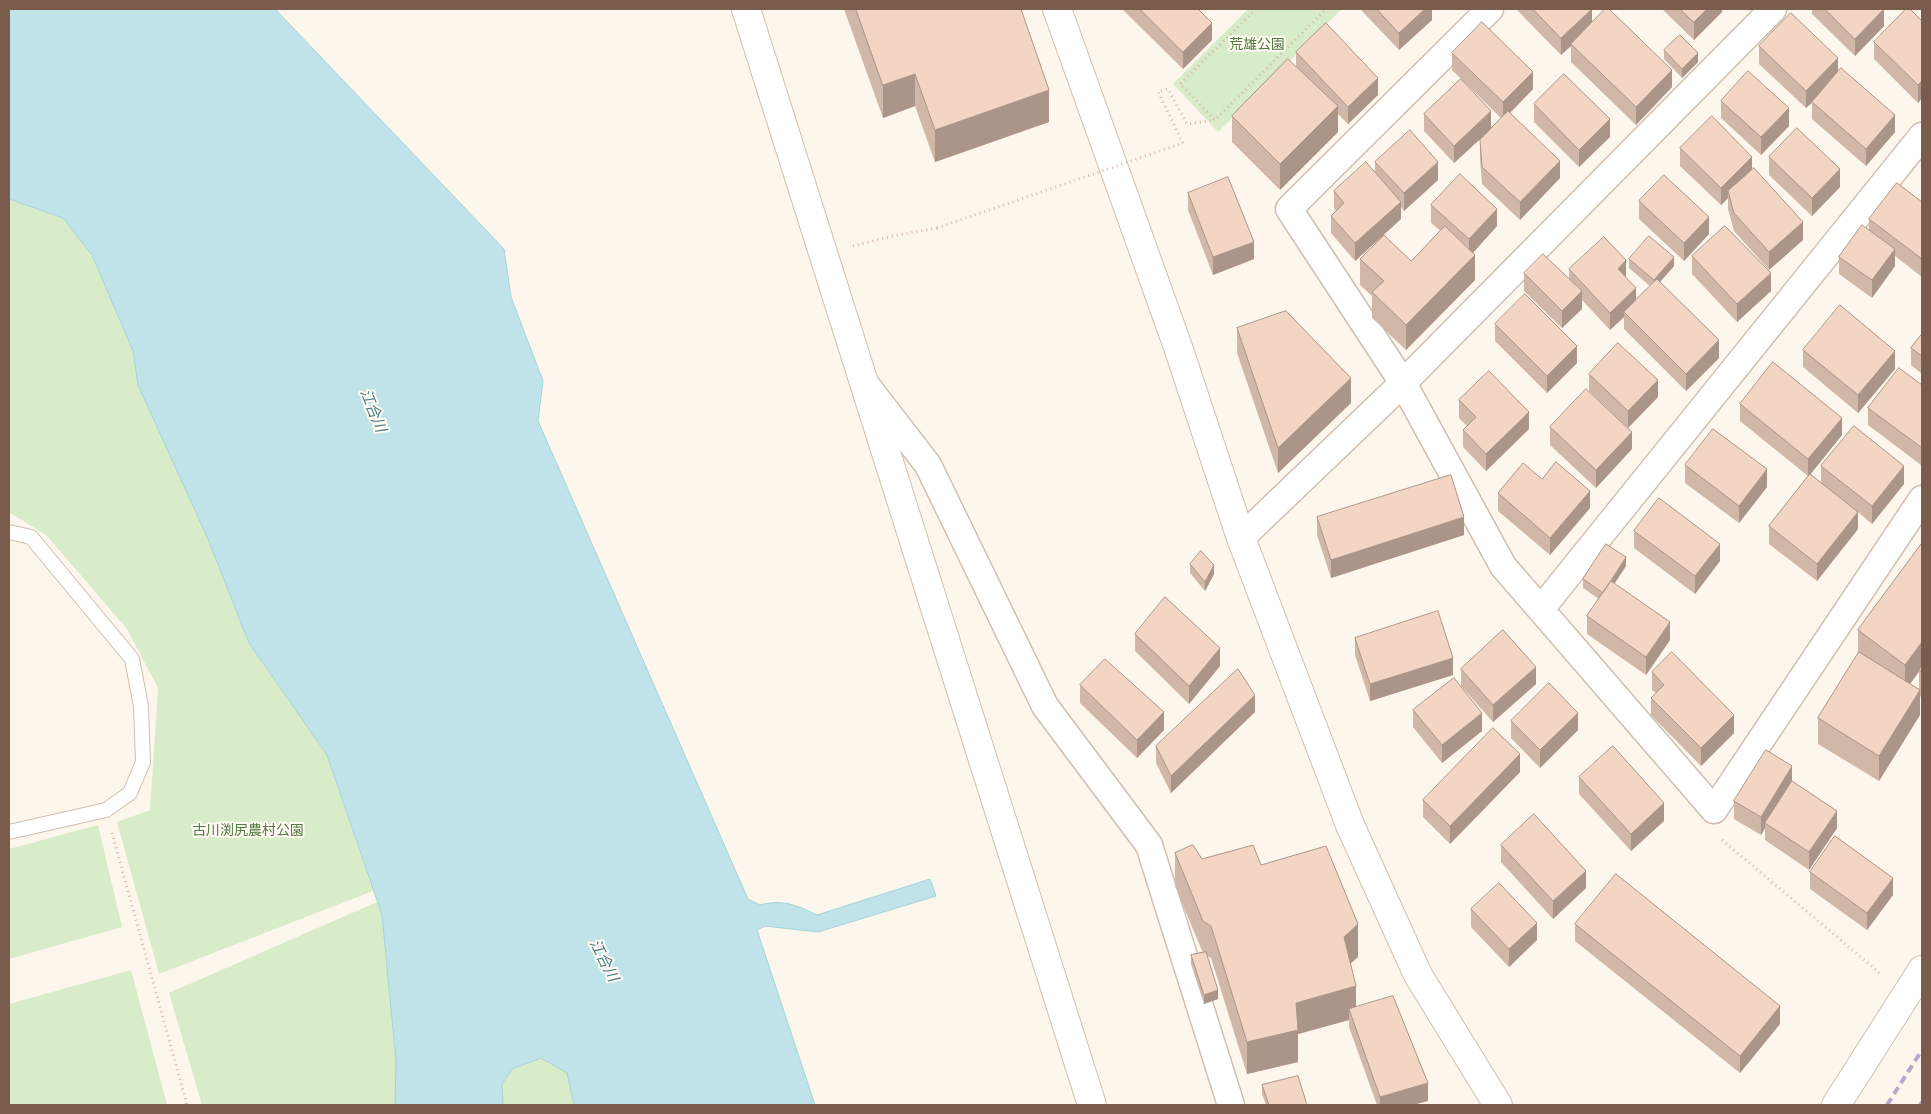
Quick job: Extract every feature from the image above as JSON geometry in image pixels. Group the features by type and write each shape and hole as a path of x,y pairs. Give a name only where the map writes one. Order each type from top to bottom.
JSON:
{"street":[{"path":"746,9 1092,1105"},
{"path":"1490,9 1289,209 1403,383 1503,566 1714,810 1922,499"},
{"path":"1241,538 1403,383 1772,9"},
{"path":"1060,10 1178,347 1241,538 1342,806 1418,975 1498,1105"},
{"path":"1541,609 1922,136"},
{"path":"864,383 928,465 1045,706 1149,845 1231,1105"},
{"path":"1836,1105 1922,970"}],"lane":[{"path":"9,532 31,537 132,659 141,706 143,762 130,792 106,810 9,832"}],"path":[{"path":"1215,120 1180,84 1256,9"},
{"path":"824,254 893,236 937,228 1183,143 1158,92 1168,89 1187,124 1215,120 1326,9"},
{"path":"106,810 187,1105"},
{"path":"1714,810 1715,834 1881,974"}],"green space":[{"name":"荒雄公園","path":"1248,9 1342,9 1218,132 1173,84"},
{"name":"古川渕尻農村公園","path":"9,199 63,218 92,255 133,351 138,385 208,539 249,643 327,755 373,891 159,974 117,822 150,810 158,688 127,629 47,536 9,512"},
{"path":"98,825 122,927 9,959 9,849"},
{"path":"377,902 382,915 396,1061 395,1105 202,1105 169,993"},
{"path":"131,970 167,1105 9,1105 9,1004"},
{"path":"541,1058 567,1073 574,1105 503,1105 502,1084 512,1069"}],"water":[{"name":"江合川","path":"9,9 275,9 504,249 511,297 543,381 538,421 748,899 760,905 768,903 789,904 817,915 930,879 936,896 818,932 765,926 757,930 815,1105 574,1105 567,1073 541,1058 512,1069 502,1084 503,1105 395,1105 396,1061 382,915 327,755 249,643 208,539 138,385 133,351 92,255 63,218 9,199"}],"building":[{"path":"856,9 1021,9 1049,90 935,130 915,74 883,85"},
{"path":"1140,9 1198,9 1212,23 1183,52"},
{"path":"1377,9 1425,9 1399,33"},
{"path":"1533,9 1592,9 1561,38"},
{"path":"1605,9 1609,9 1672,70 1636,107 1571,44"},
{"path":"1680,9 1707,9 1694,22"},
{"path":"1825,9 1884,9 1855,39"},
{"path":"1906,9 1910,9 1922,21 1922,81 1918,85 1874,42"},
{"path":"1791,13 1838,58 1806,91 1759,46"},
{"path":"1482,22 1533,72 1503,102 1452,53"},
{"path":"1326,23 1378,78 1348,107 1296,52"},
{"path":"1680,35 1698,53 1682,69 1664,50"},
{"path":"1288,59 1338,106 1280,164 1232,116"},
{"path":"1841,68 1895,115 1866,149 1812,102"},
{"path":"1748,71 1789,108 1761,137 1721,101"},
{"path":"1564,74 1610,119 1579,150 1534,104"},
{"path":"1461,79 1491,111 1454,146 1424,114"},
{"path":"1508,111 1560,161 1520,202 1482,167 1480,140"},
{"path":"1712,116 1752,157 1721,188 1680,148"},
{"path":"1797,128 1840,169 1812,198 1769,157"},
{"path":"1410,130 1438,162 1404,193 1375,162"},
{"path":"1366,162 1401,202 1355,243 1331,216 1344,203 1334,191"},
{"path":"1754,168 1803,222 1769,252 1734,213 1728,191"},
{"path":"1460,174 1497,209 1469,239 1431,205"},
{"path":"1664,175 1709,217 1684,243 1639,201"},
{"path":"1228,177 1254,242 1213,257 1188,193"},
{"path":"1897,183 1922,202 1922,259 1869,219"},
{"path":"1862,225 1895,249 1872,280 1839,257"},
{"path":"1445,226 1475,255 1406,325 1372,292 1384,281 1360,259 1384,235 1411,261"},
{"path":"1725,226 1771,273 1737,304 1692,256"},
{"path":"1649,236 1674,257 1654,280 1629,259"},
{"path":"1604,237 1626,260 1618,269 1636,288 1610,313 1569,269"},
{"path":"1543,254 1582,291 1562,311 1524,273"},
{"path":"1657,279 1719,340 1686,374 1624,312"},
{"path":"1525,294 1577,346 1547,376 1495,324"},
{"path":"1840,305 1895,351 1858,395 1803,350"},
{"path":"1286,311 1351,378 1278,448 1237,328"},
{"path":"1922,334 1922,356 1911,348"},
{"path":"1618,343 1658,380 1628,411 1589,374"},
{"path":"1773,362 1842,418 1808,459 1740,404"},
{"path":"1899,368 1922,385 1921,447 1868,408"},
{"path":"1489,371 1529,412 1486,454 1463,430 1476,417 1459,400"},
{"path":"1586,389 1632,432 1596,470 1550,427"},
{"path":"1854,426 1904,466 1872,506 1821,466"},
{"path":"1713,429 1767,469 1739,506 1685,465"},
{"path":"1556,462 1590,491 1550,538 1498,493 1523,463 1542,479"},
{"path":"1810,474 1858,512 1817,564 1769,526"},
{"path":"1451,475 1464,517 1331,560 1317,517"},
{"path":"1659,498 1720,544 1695,576 1634,531"},
{"path":"1922,543 1922,642 1905,665 1858,630"},
{"path":"1606,544 1626,557 1603,593 1583,579"},
{"path":"1201,551 1214,565 1205,582 1190,564"},
{"path":"1611,581 1670,622 1646,657 1587,616"},
{"path":"1165,597 1220,648 1189,686 1135,634"},
{"path":"1438,611 1453,658 1370,684 1355,638"},
{"path":"1503,630 1536,667 1493,705 1461,669"},
{"path":"1672,652 1734,715 1701,748 1651,698 1664,685 1652,672"},
{"path":"1859,652 1920,690 1879,756 1818,718"},
{"path":"1105,659 1164,712 1137,740 1080,685"},
{"path":"1238,669 1255,695 1171,776 1156,746"},
{"path":"1454,678 1482,713 1442,745 1413,710"},
{"path":"1549,683 1578,713 1540,750 1511,721"},
{"path":"1493,728 1520,754 1450,826 1423,800"},
{"path":"1613,746 1664,803 1631,834 1579,777"},
{"path":"1766,750 1792,766 1761,817 1734,801"},
{"path":"1792,781 1837,811 1809,852 1765,823"},
{"path":"1534,814 1586,871 1553,901 1501,845"},
{"path":"1835,836 1893,878 1867,913 1810,872"},
{"path":"1193,845 1202,859 1253,845 1261,865 1326,846 1358,924 1344,937 1356,986 1296,1003 1298,1030 1247,1042 1211,926 1203,921 1175,853"},
{"path":"1616,874 1780,1006 1740,1056 1575,924"},
{"path":"1499,883 1537,923 1509,949 1471,909"},
{"path":"1206,952 1218,990 1204,995 1191,955"},
{"path":"1393,996 1428,1083 1380,1097 1349,1009"},
{"path":"1298,1076 1307,1105 1269,1105 1262,1085"}],"railway":[{"path":"1887,1105 1922,1050"}]}
